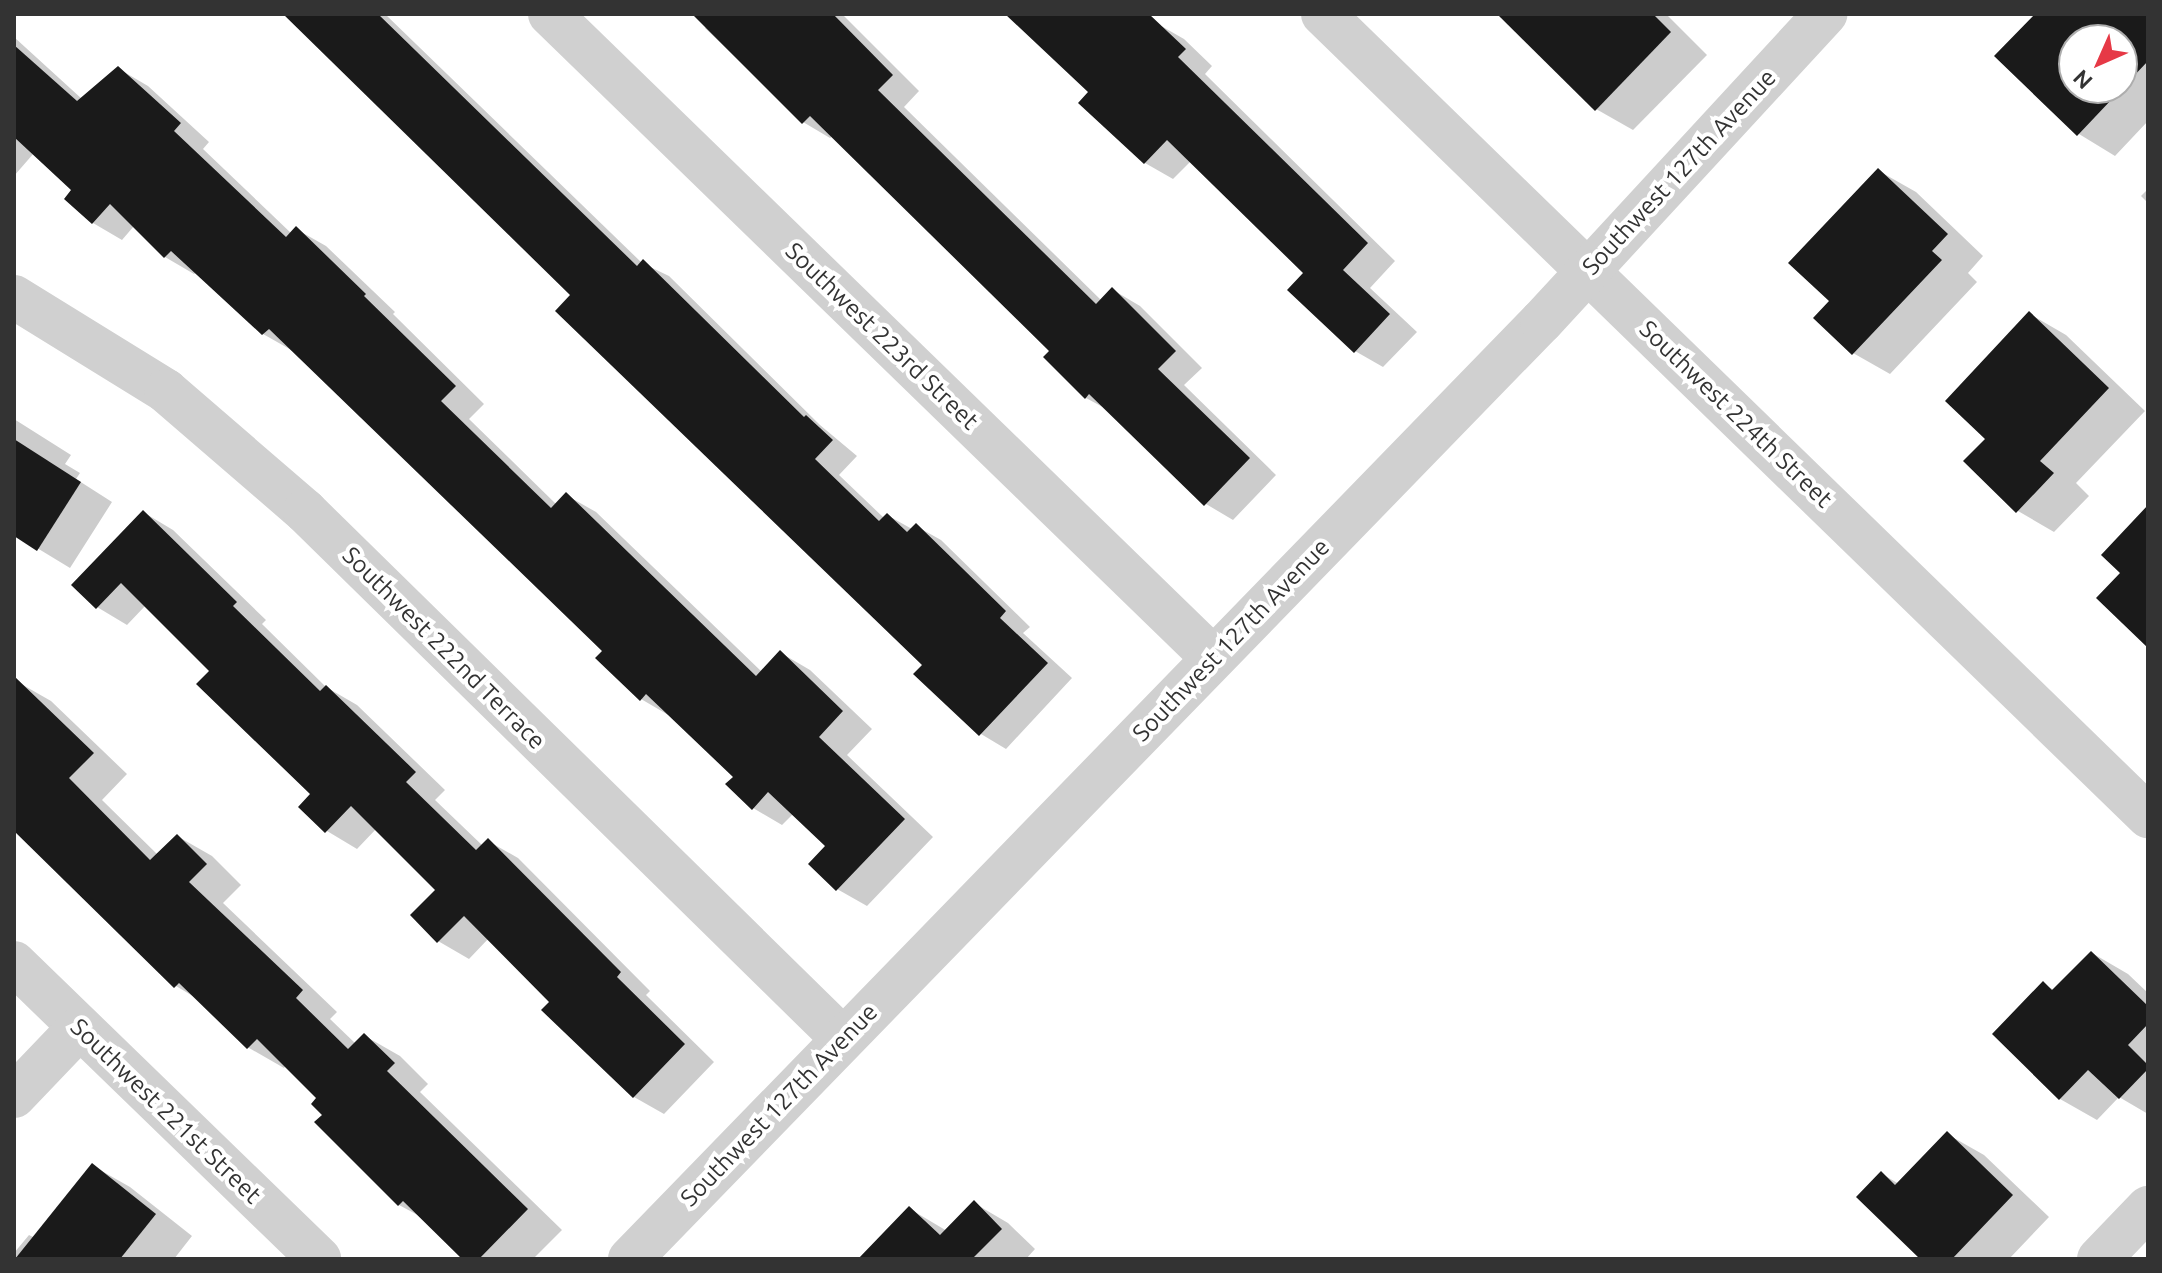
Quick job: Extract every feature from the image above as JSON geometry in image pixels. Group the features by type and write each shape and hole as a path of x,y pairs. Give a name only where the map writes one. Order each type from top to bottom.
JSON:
{"street":[{"name":"Southwest 223rd Street","path":"550,14 1213,658"},
{"name":"Southwest 224th Street","path":"1323,14 2148,816"},
{"name":"Southwest 127th Avenue","path":"630,1259 1542,321 1825,14"},
{"name":"Southwest 222nd Terrace","path":"14,297 166,391 305,511 843,1039"},
{"name":"Southwest 221st Street","path":"14,963 319,1259"},
{"path":"14,1096 79,1028"},
{"path":"2099,1259 2148,1208"}],"building":[{"path":"283,14 378,14 637,266 643,259 804,417 806,415 833,440 815,459 879,521 887,513 907,532 916,523 1006,611 1000,618 1048,663 979,736 913,674 922,665 555,311 570,295"},
{"path":"692,14 833,14 893,75 878,90 1096,304 1112,287 1176,351 1158,369 1250,458 1204,506 1089,394 1085,399 1043,357 1049,351 810,116 802,124"},
{"path":"1005,14 1149,14 1186,49 1178,57 1368,243 1343,270 1390,314 1354,353 1287,290 1303,273 1167,140 1144,164 1078,103 1088,92"},
{"path":"1497,14 1653,14 1671,32 1595,111"},
{"path":"2035,14 2148,14 2148,61 2138,72 2138,24 2058,24 2058,104 2107,104 2077,136 1994,56"},
{"path":"14,45 77,101 118,66 181,123 174,131 286,237 296,226 366,294 364,296 456,386 441,401 551,508 566,492 756,676 780,650 843,711 819,737 905,819 836,891 808,864 825,846 768,792 752,810 725,784 733,777 646,694 640,701 595,658 602,651 269,329 262,335 171,251 164,258 110,204 92,224 64,199 71,190 14,137"},
{"path":"1878,168 1948,234 1932,251 1942,260 1852,355 1813,318 1829,301 1788,263"},
{"path":"2029,311 2109,388 2040,461 2054,473 2016,513 1963,461 1985,439 1945,401"},
{"path":"14,439 81,482 37,551 14,536"},
{"path":"2148,505 2148,648 2096,598 2120,573 2101,555"},
{"path":"143,510 237,602 233,606 320,691 326,685 416,772 406,782 476,850 488,838 621,972 617,977 685,1044 633,1098 541,1010 549,1002 464,916 437,943 410,915 435,890 351,806 325,833 298,807 310,794 196,684 209,671 121,583 96,609 71,585"},
{"path":"14,676 94,753 69,778 150,860 177,834 207,864 189,882 303,990 296,998 348,1049 364,1033 395,1063 387,1071 528,1209 479,1259 462,1259 403,1201 398,1206 314,1122 322,1115 311,1104 316,1098 257,1039 247,1049 179,983 174,988 14,831"},
{"path":"2091,951 2148,1006 2148,1024 2128,1045 2148,1065 2148,1069 2119,1099 2088,1070 2059,1100 1992,1034 2043,981 2052,990"},
{"path":"1947,1131 2013,1195 1952,1259 1920,1259 1856,1197 1881,1171 1895,1185"},
{"path":"92,1163 156,1214 120,1259 15,1259"},
{"path":"974,1200 1002,1229 972,1259 858,1259 909,1206 940,1235"}]}
